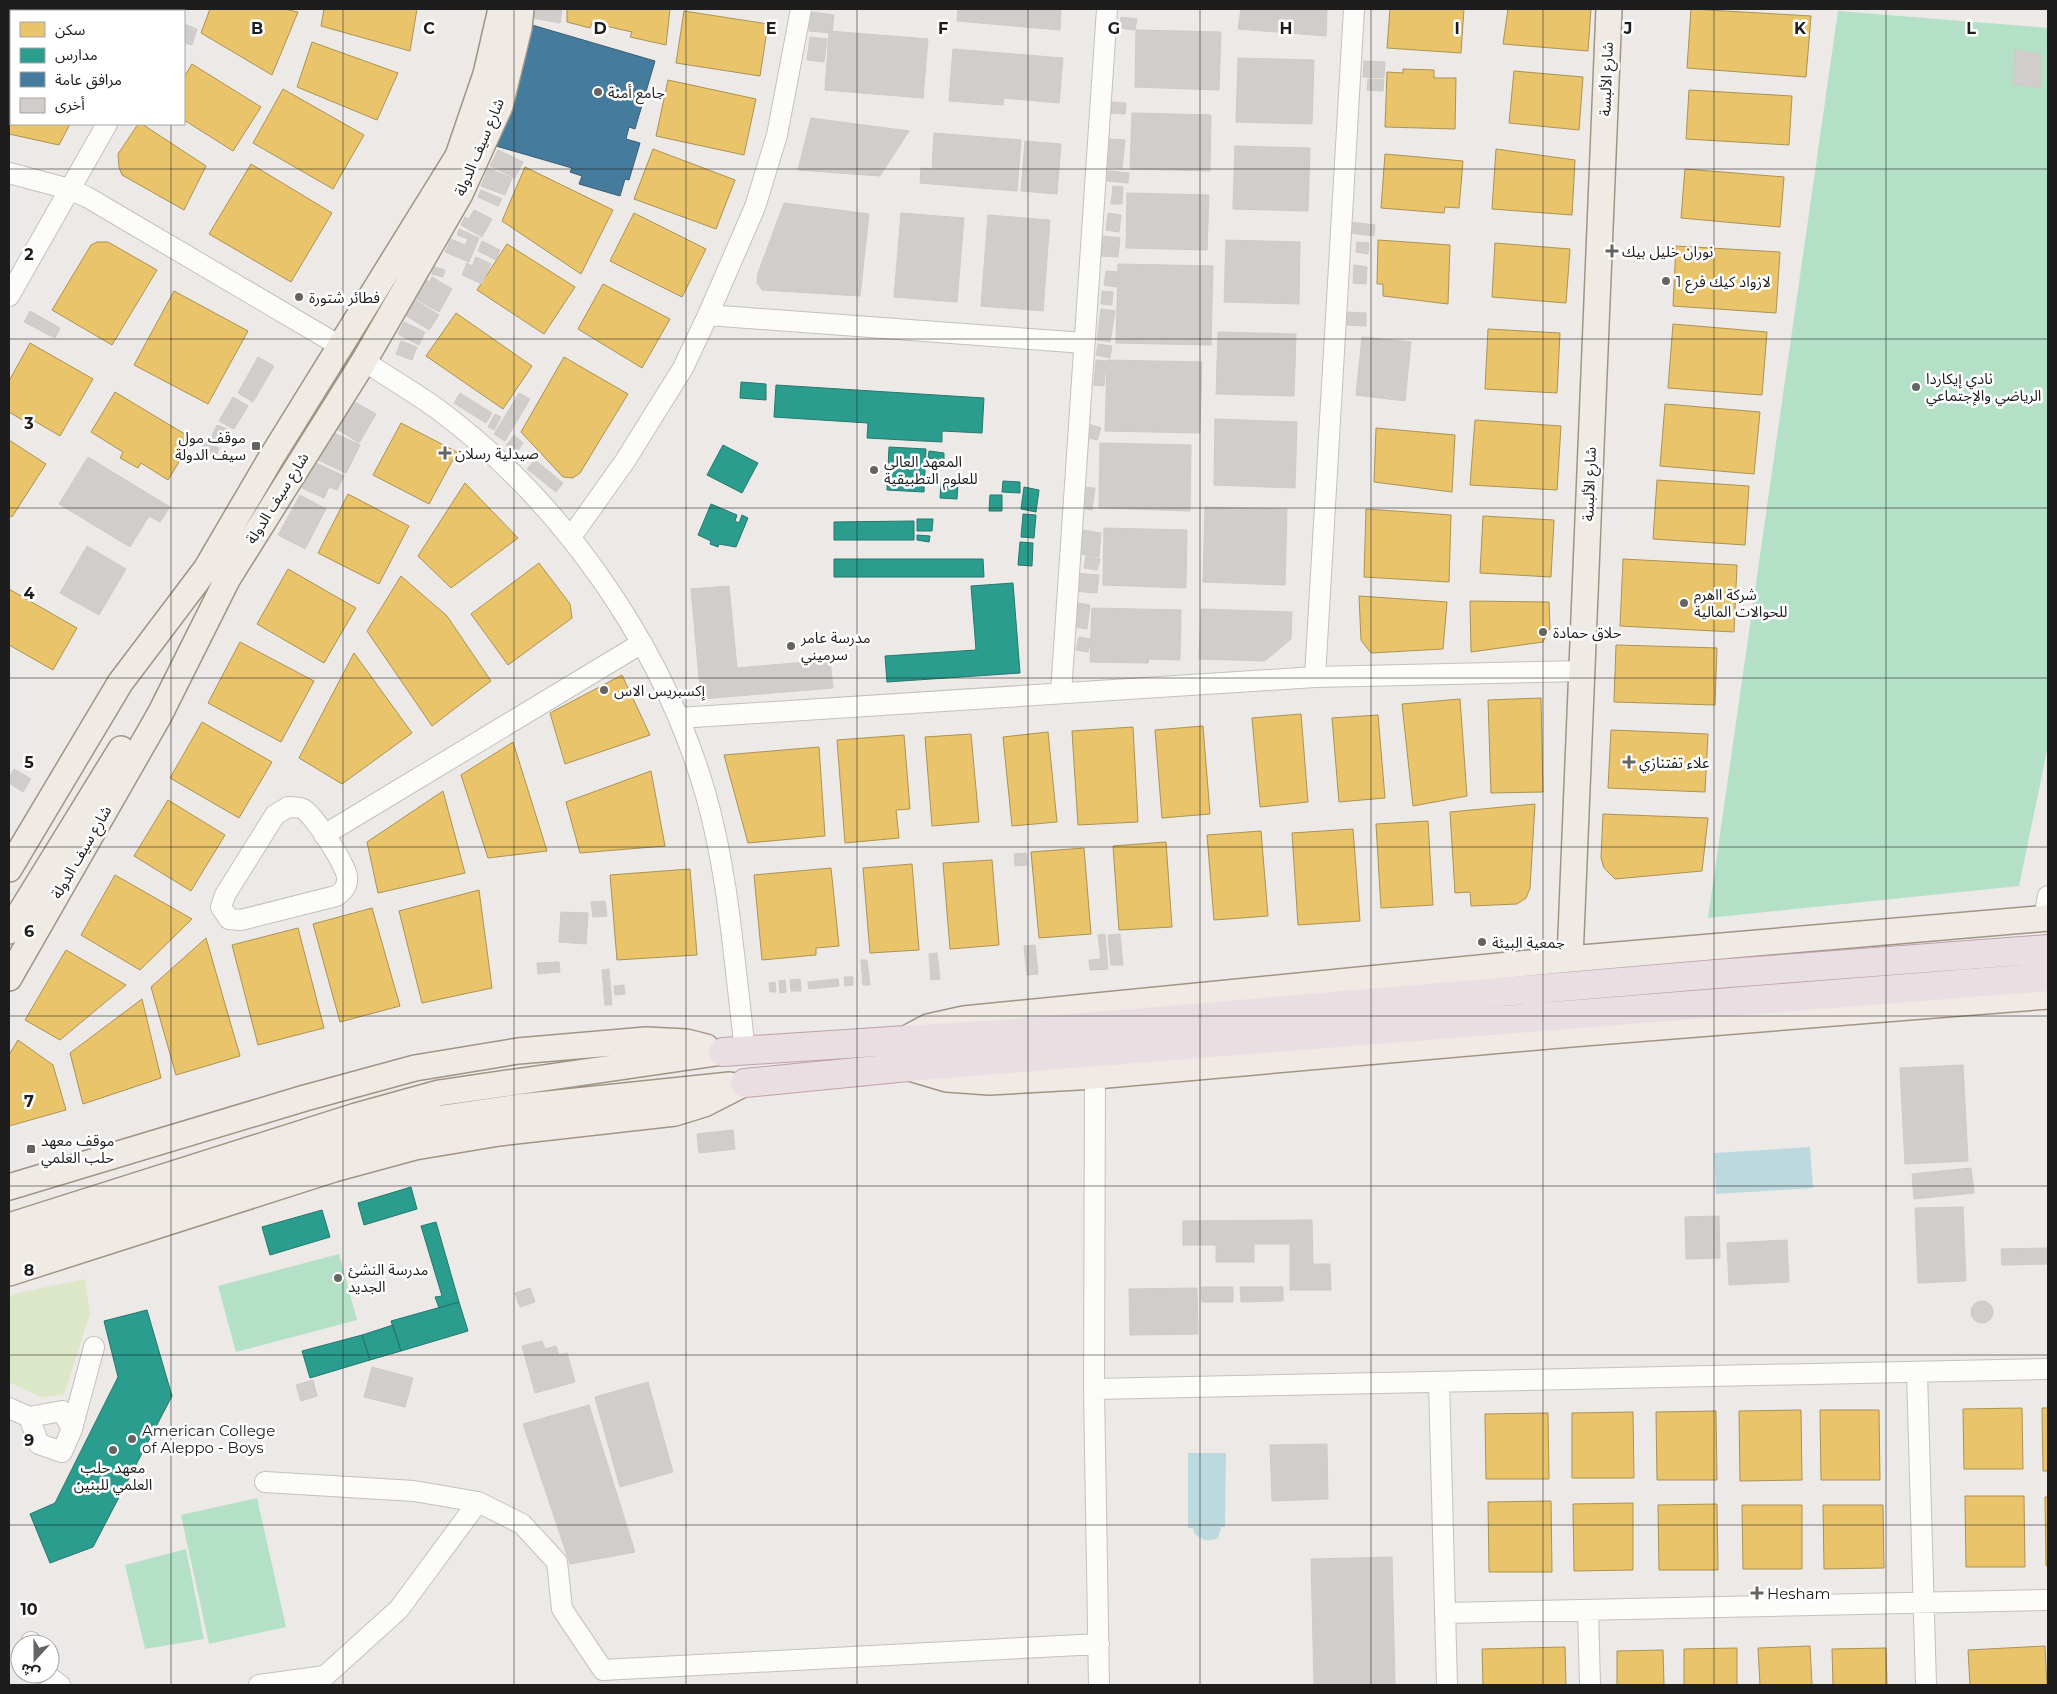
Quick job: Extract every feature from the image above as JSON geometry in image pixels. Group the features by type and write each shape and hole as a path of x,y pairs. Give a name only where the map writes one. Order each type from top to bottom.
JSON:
{"highway":[{"path":"734,1050 1012,1033 1706,974 2048,949"},
{"path":"745,1083 908,1067 2048,977"}],"main road":[{"name":"شارع سيف الدولة","path":"9,978 160,714 217,573 340,346 458,156 486,74 501,9"},
{"name":"شارع سيف الدولة","path":"9,869 120,683 217,573 364,361 460,194 496,114 519,28 521,9"},
{"name":"شارع الألبسة","path":"1570,959 1609,9"},
{"path":"9,931 41,865 217,573"},
{"path":"9,905 41,865"},
{"path":"905,1039 928,1027 964,1019 2047,911"},
{"path":"908,1067 948,1079 989,1082 1095,1076 1581,1033 2048,996"},
{"path":"9,1187 305,1098 415,1068 518,1051 646,1040 686,1042 734,1050"},
{"path":"9,1226 356,1116 439,1094 734,1050"},
{"path":"9,1250 355,1141 436,1119 520,1107 745,1083"},
{"path":"9,1273 334,1169 415,1147 499,1133 675,1113 704,1104 745,1083"}],"street":[{"path":"571,537 625,461 683,368 708,315 755,207 778,135 801,9"},
{"path":"1061,693 1107,9"},
{"path":"1315,677 1354,9"},
{"path":"9,296 106,125"},
{"path":"9,173 69,189 340,346"},
{"path":"708,315 1084,344"},
{"path":"364,361 440,411 509,470 571,537 642,643 678,718 705,792 722,868 734,1050"},
{"path":"324,835 642,643"},
{"path":"678,718 1315,677 1582,671"},
{"path":"295,807 310,814 324,835 347,877 346,885 340,894 241,920 229,919 224,914 221,907 225,895 275,815 281,810 295,807"},
{"path":"1095,1076 1094,1389 1099,1685"},
{"path":"29,1417 39,1444 62,1452 72,1430 94,1347"},
{"path":"1094,1389 2048,1369"},
{"path":"1917,1372 1926,1685"},
{"path":"1439,1382 1447,1685"},
{"path":"9,1408 29,1417 62,1411 72,1430"},
{"path":"265,1482 414,1491 478,1502 522,1524 557,1562 562,1609 603,1670 1099,1644"},
{"path":"259,1685 325,1676 399,1609 478,1502"},
{"path":"1445,1613 2048,1600"},
{"path":"1588,1610 1590,1685"}],"green space":[{"name":"نادي إيكاردا الرياضي والإجتماعي","path":"1838,11 2048,28 2048,746 2019,886 1708,918"},
{"path":"339,1254 357,1320 236,1352 218,1286"},
{"path":"85,1279 90,1314 64,1394 41,1397 9,1382 9,1298 13,1294"},
{"path":"257,1498 286,1627 209,1644 181,1515"},
{"path":"186,1549 204,1639 145,1649 125,1565"}],"water":[{"path":"1810,1147 1813,1188 1716,1194 1714,1153"},
{"path":"1188,1453 1226,1453 1225,1527 1221,1527 1218,1538 1203,1539 1195,1534 1193,1528 1188,1528"}],"building: سكن":[{"path":"68,9 134,9 134,10"},
{"path":"210,9 285,9 298,12 272,75 201,33"},
{"path":"324,9 417,9 410,51 321,26"},
{"path":"567,9 670,9 666,45 630,37 632,32 592,23 590,28 567,22"},
{"path":"1390,9 1464,9 1461,53 1387,48"},
{"path":"1508,9 1591,9 1588,51 1503,44"},
{"path":"1691,9 1811,16 1806,77 1687,68"},
{"path":"684,11 768,24 760,76 676,63"},
{"path":"312,42 398,73 377,120 297,87"},
{"path":"192,64 261,107 233,151 185,121 185,75"},
{"path":"1403,69 1434,70 1434,78 1456,78 1455,129 1385,127 1387,72 1403,73"},
{"path":"1514,71 1583,77 1579,130 1509,123"},
{"path":"668,80 756,99 744,155 656,136"},
{"path":"283,89 364,135 333,189 253,143"},
{"path":"1689,90 1792,96 1789,145 1686,139"},
{"path":"10,120 10,125 69,125 59,145 9,134"},
{"path":"137,125 144,125 206,166 184,210 122,175 118,154"},
{"path":"653,149 735,180 716,229 634,199"},
{"path":"1496,149 1575,160 1572,215 1492,209"},
{"path":"1385,154 1463,161 1459,208 1445,207 1444,213 1381,208"},
{"path":"251,164 332,213 291,282 209,234"},
{"path":"525,167 613,210 581,274 502,221"},
{"path":"1685,169 1784,177 1780,227 1681,218"},
{"path":"634,213 706,249 682,297 610,261"},
{"path":"1378,240 1450,245 1448,304 1383,296 1383,284 1377,284"},
{"path":"97,242 108,242 157,270 112,345 52,310 91,245"},
{"path":"1495,243 1570,249 1566,303 1492,297"},
{"path":"507,244 575,287 544,334 477,290"},
{"path":"1676,246 1780,252 1776,313 1673,306"},
{"path":"603,284 670,319 642,368 578,329"},
{"path":"174,291 248,331 208,404 134,365"},
{"path":"456,313 532,366 503,409 426,356"},
{"path":"1673,324 1767,332 1762,395 1668,388"},
{"path":"1488,329 1560,333 1557,393 1485,389"},
{"path":"30,343 93,379 60,436 31,419 29,424 9,412 9,381"},
{"path":"564,357 628,394 580,473 573,478 563,477 521,432"},
{"path":"115,392 193,439 168,480 141,463 138,468 120,458 123,452 91,432"},
{"path":"1665,404 1760,412 1754,474 1660,466"},
{"path":"1475,420 1561,426 1557,490 1470,485"},
{"path":"401,423 457,452 429,504 373,475"},
{"path":"1376,428 1455,435 1452,492 1374,482"},
{"path":"9,440 46,464 12,517 9,515"},
{"path":"1657,480 1749,486 1745,545 1653,539"},
{"path":"465,483 518,538 451,588 418,556"},
{"path":"348,494 409,526 379,584 318,553"},
{"path":"1366,509 1451,515 1449,582 1364,577"},
{"path":"1483,516 1554,520 1551,577 1480,573"},
{"path":"1623,559 1737,565 1734,632 1620,626"},
{"path":"539,563 570,604 572,618 508,665 471,614"},
{"path":"288,569 356,608 324,663 257,624"},
{"path":"401,576 447,616 491,681 432,726 367,631"},
{"path":"9,589 77,628 53,670 9,645"},
{"path":"1359,596 1447,602 1443,649 1371,653 1361,640"},
{"path":"1470,601 1549,602 1550,628 1543,642 1471,652"},
{"path":"240,642 314,681 281,742 208,703"},
{"path":"1616,645 1717,648 1715,705 1614,702"},
{"path":"354,653 412,733 342,784 299,758"},
{"path":"622,675 650,735 565,764 550,713"},
{"path":"1541,698 1543,792 1491,793 1488,700"},
{"path":"1460,699 1467,796 1413,806 1402,704"},
{"path":"1301,714 1308,802 1260,807 1252,718"},
{"path":"1378,715 1385,798 1339,802 1332,718"},
{"path":"202,722 272,762 239,818 170,778"},
{"path":"1203,726 1210,814 1162,818 1155,730"},
{"path":"1133,727 1138,822 1078,825 1072,731"},
{"path":"1611,730 1708,734 1705,792 1608,788"},
{"path":"1048,732 1057,822 1012,826 1003,737"},
{"path":"971,734 979,822 932,826 925,737"},
{"path":"904,735 910,809 896,810 899,838 845,843 837,740"},
{"path":"513,742 547,851 488,858 461,775"},
{"path":"819,747 825,836 748,843 724,755"},
{"path":"651,771 665,846 580,853 566,802"},
{"path":"443,791 465,873 378,893 367,842"},
{"path":"168,800 225,835 191,891 134,856"},
{"path":"1535,804 1530,888 1526,898 1517,904 1471,906 1470,892 1455,893 1450,812"},
{"path":"1603,814 1708,818 1702,871 1615,879 1604,868 1601,858"},
{"path":"1428,821 1433,905 1381,908 1376,824"},
{"path":"1353,829 1360,921 1298,925 1292,833"},
{"path":"1261,831 1268,916 1214,920 1207,835"},
{"path":"1166,842 1172,927 1119,930 1113,846"},
{"path":"1084,848 1091,934 1039,938 1031,852"},
{"path":"992,860 999,945 950,949 943,863"},
{"path":"912,864 919,950 870,953 863,868"},
{"path":"831,868 839,946 816,948 816,955 762,960 754,875"},
{"path":"690,869 697,955 617,960 610,875"},
{"path":"115,875 192,919 140,970 81,935"},
{"path":"479,890 492,988 422,1003 399,911"},
{"path":"372,908 400,1006 340,1022 313,924"},
{"path":"298,928 324,1028 258,1045 232,945"},
{"path":"206,938 240,1056 176,1075 151,987"},
{"path":"66,950 126,985 60,1040 25,1020"},
{"path":"142,999 161,1078 83,1104 70,1053"},
{"path":"18,1040 53,1065 66,1110 9,1126 9,1055"},
{"path":"2022,1408 2023,1469 1964,1469 1963,1409"},
{"path":"2042,1408 2048,1408 2048,1471 2043,1471"},
{"path":"1801,1410 1802,1480 1740,1481 1739,1411"},
{"path":"1820,1410 1879,1410 1880,1480 1821,1480"},
{"path":"1716,1411 1717,1480 1657,1480 1656,1412"},
{"path":"1633,1412 1634,1478 1572,1478 1572,1413"},
{"path":"1548,1413 1549,1479 1486,1479 1485,1414"},
{"path":"1965,1496 2024,1496 2025,1567 1966,1567"},
{"path":"2045,1497 2048,1497 2048,1566 2046,1566"},
{"path":"1551,1501 1552,1572 1489,1572 1488,1502"},
{"path":"1633,1503 1633,1570 1574,1571 1573,1504"},
{"path":"1717,1504 1718,1570 1659,1570 1658,1505"},
{"path":"1742,1505 1802,1505 1802,1569 1743,1569"},
{"path":"1823,1505 1883,1505 1884,1568 1824,1569"},
{"path":"1810,1646 1812,1685 1760,1685 1758,1648"},
{"path":"2045,1646 2047,1685 1970,1685 1968,1650"},
{"path":"1565,1647 1566,1685 1483,1685 1482,1649"},
{"path":"1737,1648 1737,1685 1684,1685 1684,1649"},
{"path":"1886,1648 1887,1685 1833,1685 1832,1649"},
{"path":"1663,1650 1664,1685 1617,1685 1617,1651"}],"building: مدارس":[{"path":"741,382 766,384 766,400 740,398"},
{"path":"776,385 984,398 982,433 942,431 942,442 867,438 868,423 774,417"},
{"path":"723,445 758,463 742,493 707,475"},
{"path":"889,447 926,449 924,492 887,490"},
{"path":"929,451 944,453 944,460 928,458"},
{"path":"1003,481 1020,482 1020,493 1002,492"},
{"path":"941,482 958,483 957,499 940,498"},
{"path":"1024,487 1039,490 1036,512 1021,509"},
{"path":"990,495 1002,495 1002,511 989,511"},
{"path":"711,504 737,515 735,521 739,523 742,515 748,518 736,547 719,544 718,547 710,544 711,541 698,535"},
{"path":"1023,514 1036,515 1034,538 1021,537"},
{"path":"917,519 933,519 932,531 917,531"},
{"path":"914,521 914,540 834,540 834,522"},
{"path":"917,535 930,536 929,542 917,540"},
{"path":"1020,542 1033,543 1032,566 1018,565"},
{"path":"834,559 983,559 984,577 834,577"},
{"path":"1013,583 1020,673 887,682 885,656 976,650 971,586"},
{"path":"411,1187 417,1209 364,1225 358,1203"},
{"path":"322,1210 330,1237 270,1255 262,1227"},
{"path":"436,1222 459,1302 439,1308 435,1297 442,1296 421,1226"},
{"path":"459,1302 468,1331 401,1351 391,1321"},
{"name":"معهد حلب العلمي للبنين","path":"147,1310 172,1396 93,1547 50,1563 30,1514 55,1503 118,1377 104,1321"},
{"path":"393,1325 401,1351 370,1360 362,1335"},
{"path":"362,1335 370,1360 310,1378 302,1351"}],"building: مرافق عامة":[{"path":"532,25 655,61 635,129 629,127 626,139 640,143 629,180 625,179 620,196 579,184 582,176 570,172 572,168 496,146"}],"building: أخرى":[{"path":"535,9 562,9 560,23 533,18"},
{"path":"958,9 1061,9 1060,30 957,21"},
{"path":"1241,9 1327,9 1326,36 1238,29"},
{"path":"811,12 834,15 832,33 809,31"},
{"path":"1121,17 1137,19 1135,30 1119,28"},
{"path":"185,24 197,29 192,45 185,43"},
{"path":"1136,30 1221,32 1219,90 1135,87"},
{"path":"829,31 928,39 923,98 825,90"},
{"path":"810,37 827,39 824,62 807,60"},
{"path":"953,49 1063,58 1059,103 1004,98 1003,105 949,101"},
{"path":"2015,50 2041,54 2041,88 2013,84"},
{"path":"1238,58 1314,60 1312,124 1236,122"},
{"path":"1364,61 1385,62 1384,78 1363,77"},
{"path":"1368,79 1384,80 1383,91 1367,90"},
{"path":"1111,102 1126,103 1125,114 1110,113"},
{"path":"1132,113 1211,115 1210,171 1130,169"},
{"path":"811,118 909,131 880,176 798,170"},
{"path":"934,133 1021,140 1017,191 920,183 921,168 932,169"},
{"path":"1108,139 1125,140 1122,168 1106,167"},
{"path":"1025,141 1061,144 1057,194 1021,191"},
{"path":"1235,146 1310,148 1308,211 1233,209"},
{"path":"498,150 523,162 515,178 490,166"},
{"path":"488,168 512,178 505,195 481,186"},
{"path":"1108,171 1129,173 1128,183 1107,181"},
{"path":"1113,186 1123,187 1122,204 1111,204"},
{"path":"481,190 502,199 498,206 478,197"},
{"path":"1127,193 1209,195 1207,250 1126,248"},
{"path":"784,203 869,214 860,296 762,290 757,283 758,273"},
{"path":"474,210 492,219 482,237 461,225 465,217 469,219"},
{"path":"901,213 964,218 957,302 894,297"},
{"path":"1108,213 1121,215 1119,232 1106,230"},
{"path":"988,215 1050,220 1043,311 981,306"},
{"path":"1350,222 1375,225 1374,236 1349,233"},
{"path":"459,229 479,238 469,262 445,252 451,239 465,245 468,239 457,235"},
{"path":"1103,236 1120,238 1118,257 1101,256"},
{"path":"1226,240 1300,242 1299,304 1224,302"},
{"path":"482,241 500,250 496,260 478,251"},
{"path":"1357,242 1369,243 1368,254 1356,252"},
{"path":"476,257 491,264 482,284 462,275 467,263 472,266"},
{"path":"1118,264 1213,266 1211,345 1116,343"},
{"path":"1354,265 1367,267 1366,284 1353,283"},
{"path":"434,267 445,270 443,277 432,274"},
{"path":"1106,271 1118,272 1116,287 1104,285"},
{"path":"432,277 452,289 439,312 416,299 426,280 430,282"},
{"path":"1102,291 1113,292 1112,305 1101,304"},
{"path":"415,300 439,315 429,330 405,315"},
{"path":"1101,309 1115,311 1110,342 1097,340"},
{"path":"30,311 60,328 55,338 24,322"},
{"path":"1348,312 1366,313 1366,326 1347,325"},
{"path":"404,322 425,332 419,345 398,334"},
{"path":"1218,332 1296,334 1294,396 1216,394"},
{"path":"1362,337 1411,342 1405,401 1356,395"},
{"path":"401,341 417,347 412,360 396,354"},
{"path":"1098,344 1112,346 1110,358 1096,355"},
{"path":"258,357 274,366 253,402 238,393"},
{"path":"1096,360 1106,361 1104,386 1094,385"},
{"path":"1107,360 1202,362 1200,433 1105,431"},
{"path":"460,393 492,413 486,423 454,403"},
{"path":"519,393 530,399 505,441 494,434"},
{"path":"233,397 248,406 234,429 219,421"},
{"path":"353,401 376,414 359,443 337,429"},
{"path":"495,414 501,417 494,430 488,427"},
{"path":"1086,414 1091,416 1089,424 1101,428 1097,440 1089,438 1087,447"},
{"path":"1215,419 1297,422 1295,488 1214,485"},
{"path":"217,425 232,431 226,444 211,438"},
{"path":"332,432 360,445 346,473 318,460"},
{"path":"514,435 523,443 516,453 506,446"},
{"path":"204,442 219,448 215,458 200,452"},
{"path":"1100,443 1191,445 1190,511 1099,508"},
{"path":"88,457 170,507 160,522 149,516 130,547 59,504"},
{"path":"535,460 563,483 556,492 527,469"},
{"path":"314,462 344,476 337,490 329,487 324,498 302,488"},
{"path":"1083,487 1095,488 1092,510 1080,508"},
{"path":"300,495 326,509 305,549 278,535"},
{"path":"1205,507 1287,509 1285,585 1203,582"},
{"path":"1104,528 1187,530 1186,588 1103,585"},
{"path":"1083,530 1101,533 1099,557 1080,554"},
{"path":"87,546 126,569 99,615 60,593"},
{"path":"1086,556 1100,559 1097,570 1084,568"},
{"path":"1073,573 1099,575 1097,593 1072,591"},
{"path":"729,586 737,668 830,660 833,688 701,699 691,589"},
{"path":"1071,602 1090,605 1087,629 1068,626"},
{"path":"1092,608 1181,610 1180,660 1149,659 1148,663 1090,662"},
{"path":"1201,609 1292,612 1291,639 1265,661 1199,659"},
{"path":"1079,637 1091,639 1088,652 1076,650"},
{"path":"14,769 31,779 23,792 9,783 9,778"},
{"path":"1026,853 1027,865 1015,866 1014,854"},
{"path":"605,901 607,916 593,917 591,902"},
{"path":"561,912 588,913 586,944 559,942"},
{"path":"1105,934 1108,969 1090,970 1089,960 1101,959 1098,935"},
{"path":"1120,934 1123,965 1111,965 1108,935"},
{"path":"1035,945 1038,974 1027,975 1024,946"},
{"path":"937,953 940,979 931,980 929,954"},
{"path":"861,960 867,960 870,985 863,985"},
{"path":"559,962 560,972 538,974 537,963"},
{"path":"609,969 612,1005 605,1005 602,970"},
{"path":"844,977 853,977 853,985 845,986"},
{"path":"800,979 801,991 791,991 790,980"},
{"path":"838,979 839,986 809,989 808,982"},
{"path":"785,980 786,992 780,993 779,981"},
{"path":"775,982 776,992 770,992 769,983"},
{"path":"624,985 625,994 615,995 614,986"},
{"path":"1963,1065 1968,1161 1905,1164 1900,1068"},
{"path":"733,1130 735,1149 699,1153 697,1134"},
{"path":"1971,1168 1974,1193 1914,1199 1912,1174"},
{"path":"1963,1207 1966,1281 1918,1283 1915,1208"},
{"path":"1719,1216 1720,1258 1686,1259 1685,1217"},
{"path":"1312,1220 1313,1264 1330,1264 1331,1290 1290,1290 1290,1244 1254,1244 1254,1262 1216,1262 1216,1245 1183,1245 1183,1221"},
{"path":"1787,1240 1789,1282 1729,1285 1727,1243"},
{"path":"2048,1248 2048,1264 2002,1265 2001,1249"},
{"path":"1201,1287 1233,1287 1233,1302 1202,1302"},
{"path":"1240,1287 1283,1287 1283,1301 1241,1302"},
{"path":"530,1288 535,1302 520,1307 515,1293"},
{"path":"1197,1288 1198,1334 1130,1335 1129,1289"},
{"path":"1982,1301 1990,1304 1993,1312 1990,1320 1982,1323 1974,1320 1971,1312 1974,1304"},
{"path":"542,1341 545,1349 556,1346 559,1355 567,1353 575,1382 535,1393 522,1346"},
{"path":"372,1367 413,1378 405,1407 364,1397"},
{"path":"313,1380 317,1396 301,1401 296,1385"},
{"path":"648,1382 673,1472 620,1487 595,1397"},
{"path":"589,1405 635,1552 570,1564 523,1424"},
{"path":"1327,1444 1328,1499 1272,1501 1270,1445"},
{"path":"1392,1557 1395,1685 1314,1685 1311,1559"}],"place":[{"name":"جامع أمنة","path":"598,92"},
{"name":"نوران خليل بيك","path":"1612,251"},
{"name":"لازواد كيك فرع 1","path":"1666,281"},
{"name":"فطائر شتورة","path":"299,297"},
{"name":"نادي إيكاردا الرياضي والإجتماعي","path":"1916,387"},
{"name":"موقف مول سيف الدولة","path":"256,446"},
{"name":"صيدلية رسلان","path":"445,453"},
{"name":"المعهد العالي للعلوم التطبيقية","path":"874,470"},
{"name":"شركة ااهرم للحوالات المالية","path":"1684,603"},
{"name":"حلاق حمادة","path":"1543,632"},
{"name":"مدرسة عامر سرميني","path":"791,646"},
{"name":"إكسبريس الاس","path":"604,690"},
{"name":"علاء تفتنازي","path":"1629,762"},
{"name":"جمعية البيئة","path":"1482,942"},
{"name":"موقف معهد حلب العلمي","path":"31,1149"},
{"name":"مدرسة النشئ الجديد","path":"338,1278"},
{"name":"American College of Aleppo - Boys","path":"132,1439"},
{"name":"معهد حلب العلمي للبنين","path":"113,1450"},
{"name":"Hesham","path":"1757,1593"}]}
